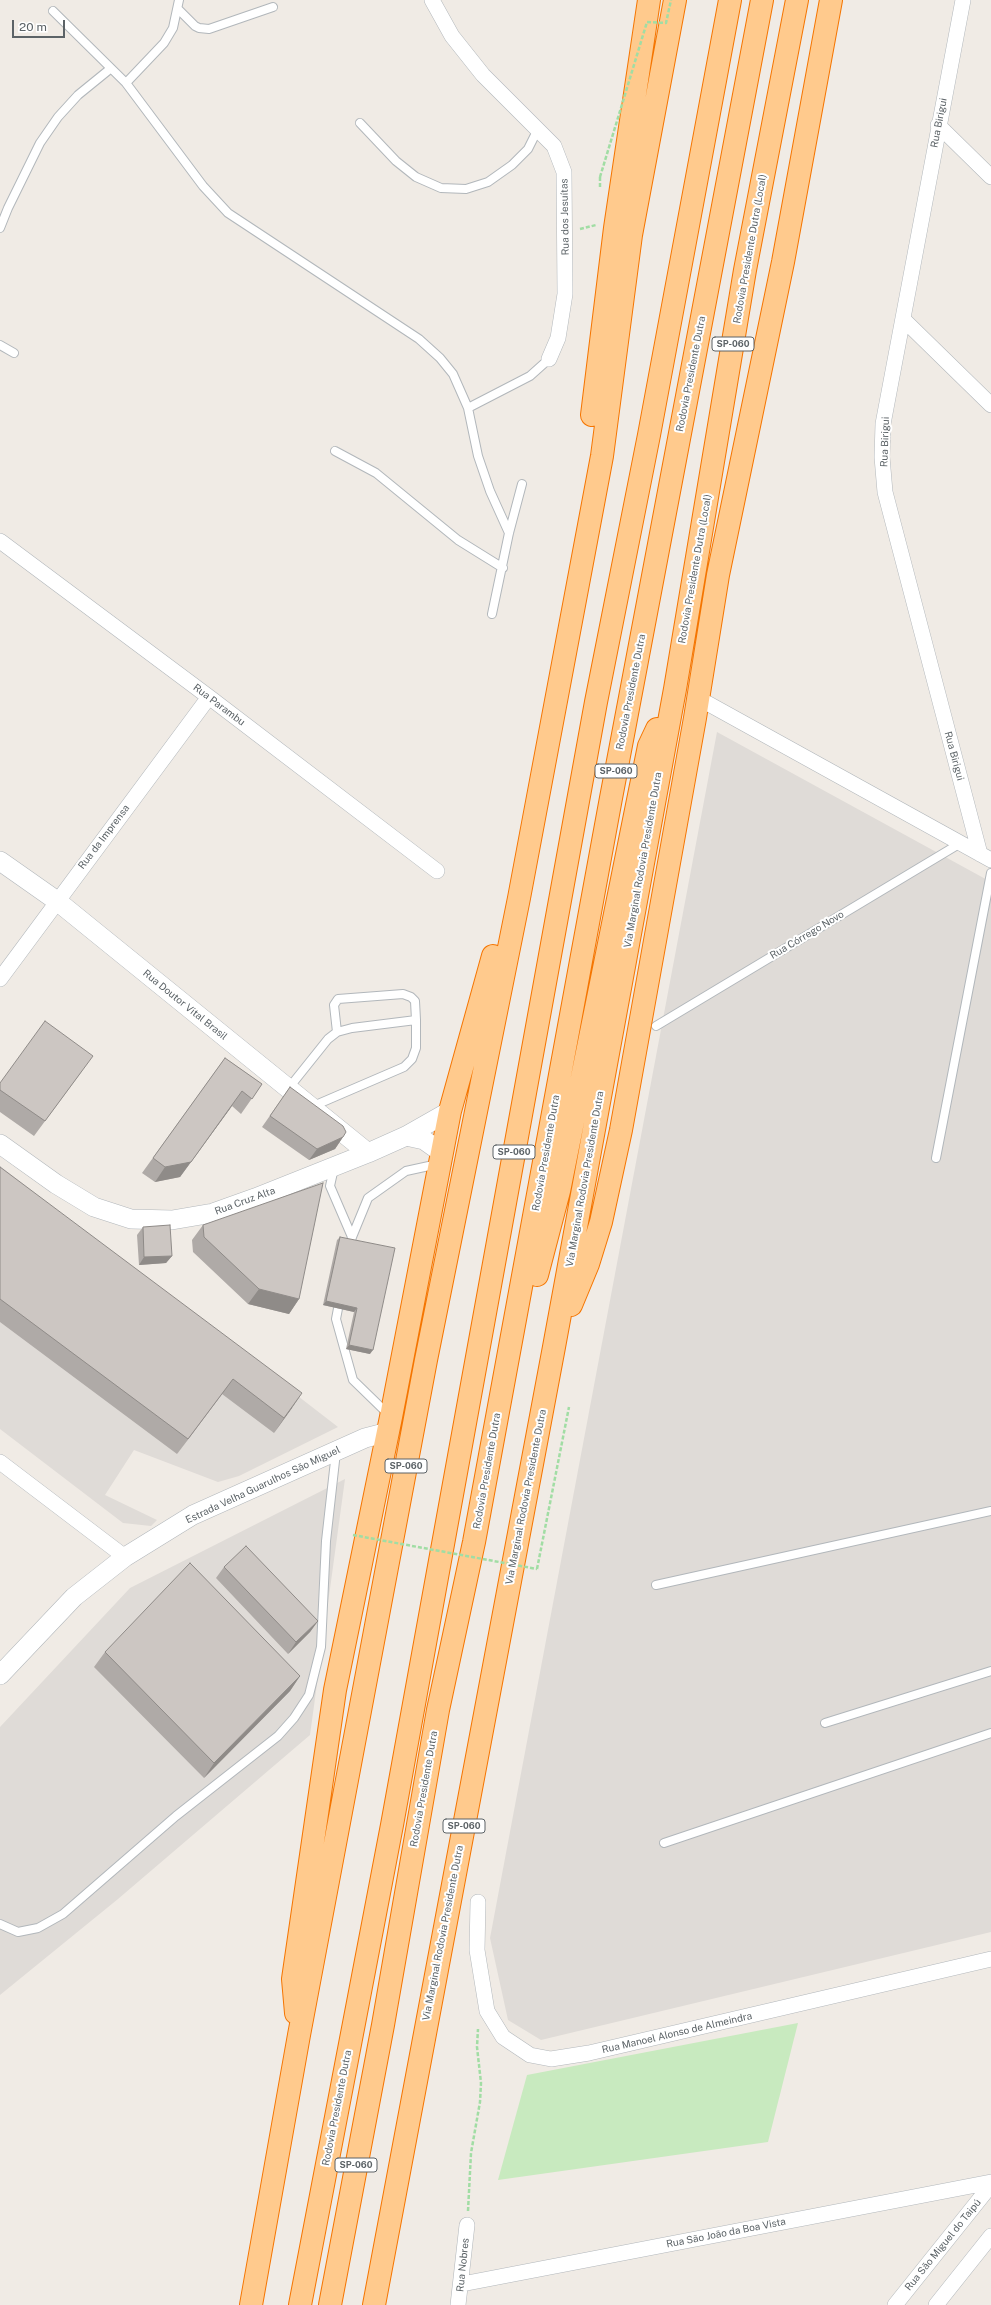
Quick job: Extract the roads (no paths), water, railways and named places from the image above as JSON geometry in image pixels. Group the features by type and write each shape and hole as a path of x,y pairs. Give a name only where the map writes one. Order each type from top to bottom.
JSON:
{"highway":[{"path":"602,456 591,422 615,228 649,0"},
{"name":"SP-060","path":"251,2305 299,2035 428,1352 519,898 602,456 631,235 675,0"},
{"name":"Rodovia Presidente Dutra","path":"300,2305 392,1825 596,702 651,428 730,0"},
{"name":"Rodovia Presidente Dutra","path":"330,2305 383,2025 438,1710 474,1542 612,790 762,0"},
{"name":"Rodovia Presidente Dutra (Local)","path":"675,689 745,270 797,0"},
{"path":"554,1347 594,1243 621,1130 695,718 718,575 783,262 831,0"},
{"path":"474,1542 492,1494 534,1286 559,1191 649,746 675,689"},
{"name":"Via Marginal Rodovia Presidente Dutra","path":"374,2305 554,1347 675,689"},
{"path":"299,2035 293,1978 335,1690 450,1111 504,916 519,898"}],"street":[{"name":"Rua dos Jesuítas","path":"432,0 452,36 474,64 554,146 564,172 566,294 558,338 549,360"},
{"name":"Rua Birigui","path":"963,0 938,125 884,424 882,457 885,492 986,857"},
{"path":"938,125 991,177"},
{"path":"903,319 991,406"},
{"name":"Rua Parambu","path":"0,541 209,696 437,872"},
{"name":"Rua da Imprensa","path":"0,978 209,696"},
{"path":"707,704 958,844 986,857"},
{"name":"Rua Doutor Vital Brasil","path":"0,861 57,901 368,1153"},
{"name":"Rua Cruz Alta","path":"0,1144 56,1184 94,1207 131,1219 172,1220 213,1213 368,1153 406,1136 450,1111"},
{"path":"406,1136 424,1140 440,1158"},
{"name":"Estrada Velha Guarulhos São Miguel","path":"0,1675 74,1597 125,1558 193,1515 336,1452 389,1424"},
{"path":"0,1462 125,1558"},
{"name":"Rua Manoel Alonso de Almeindra","path":"478,1902 477,1950 487,2011 503,2038 530,2055 551,2059 588,2053 991,1959"},
{"name":"Rua São João da Boa Vista","path":"462,2284 991,2183"},
{"name":"Rua São Miguel do Taipú","path":"895,2305 991,2183"},
{"name":"Rua Nobres","path":"458,2305 462,2284 468,2225"},
{"path":"936,2305 991,2236"}],"lane":[{"path":"126,83 164,43 173,28 178,10 178,0"},
{"path":"178,10 195,26 209,29 273,7"},
{"path":"53,11 110,69 126,83 203,186 228,213 419,339 453,374 468,408 478,456 490,491 509,533"},
{"path":"0,228 8,208 40,143 58,117 78,94 110,69"},
{"path":"360,123 396,161 416,177 441,188 466,189 488,182 512,165 528,149 538,129"},
{"path":"0,345 14,353"},
{"path":"468,408 530,376 549,360"},
{"path":"335,451 376,473 458,540 503,568"},
{"path":"492,614 503,568 509,533 522,484"},
{"name":"Rua Córrego Novo","path":"656,1026 958,844"},
{"path":"936,1158 991,872"},
{"path":"310,1107 404,1068 412,1059 416,1048 415,1001 411,997 403,994 338,999 334,1005 337,1032"},
{"path":"288,1089 328,1039 337,1032 352,1028 416,1020"},
{"path":"347,1259 352,1237 368,1198 406,1171 440,1158"},
{"path":"334,1166 330,1186 352,1237"},
{"path":"342,1289 336,1319 353,1380 389,1424"},
{"path":"0,1924 18,1932 38,1928 63,1914 176,1816 278,1736 294,1718 309,1694 321,1647 326,1541 336,1452"},
{"path":"656,1585 991,1511"},
{"path":"826,1723 991,1671"},
{"path":"664,1843 812,1795 991,1733"}]}
